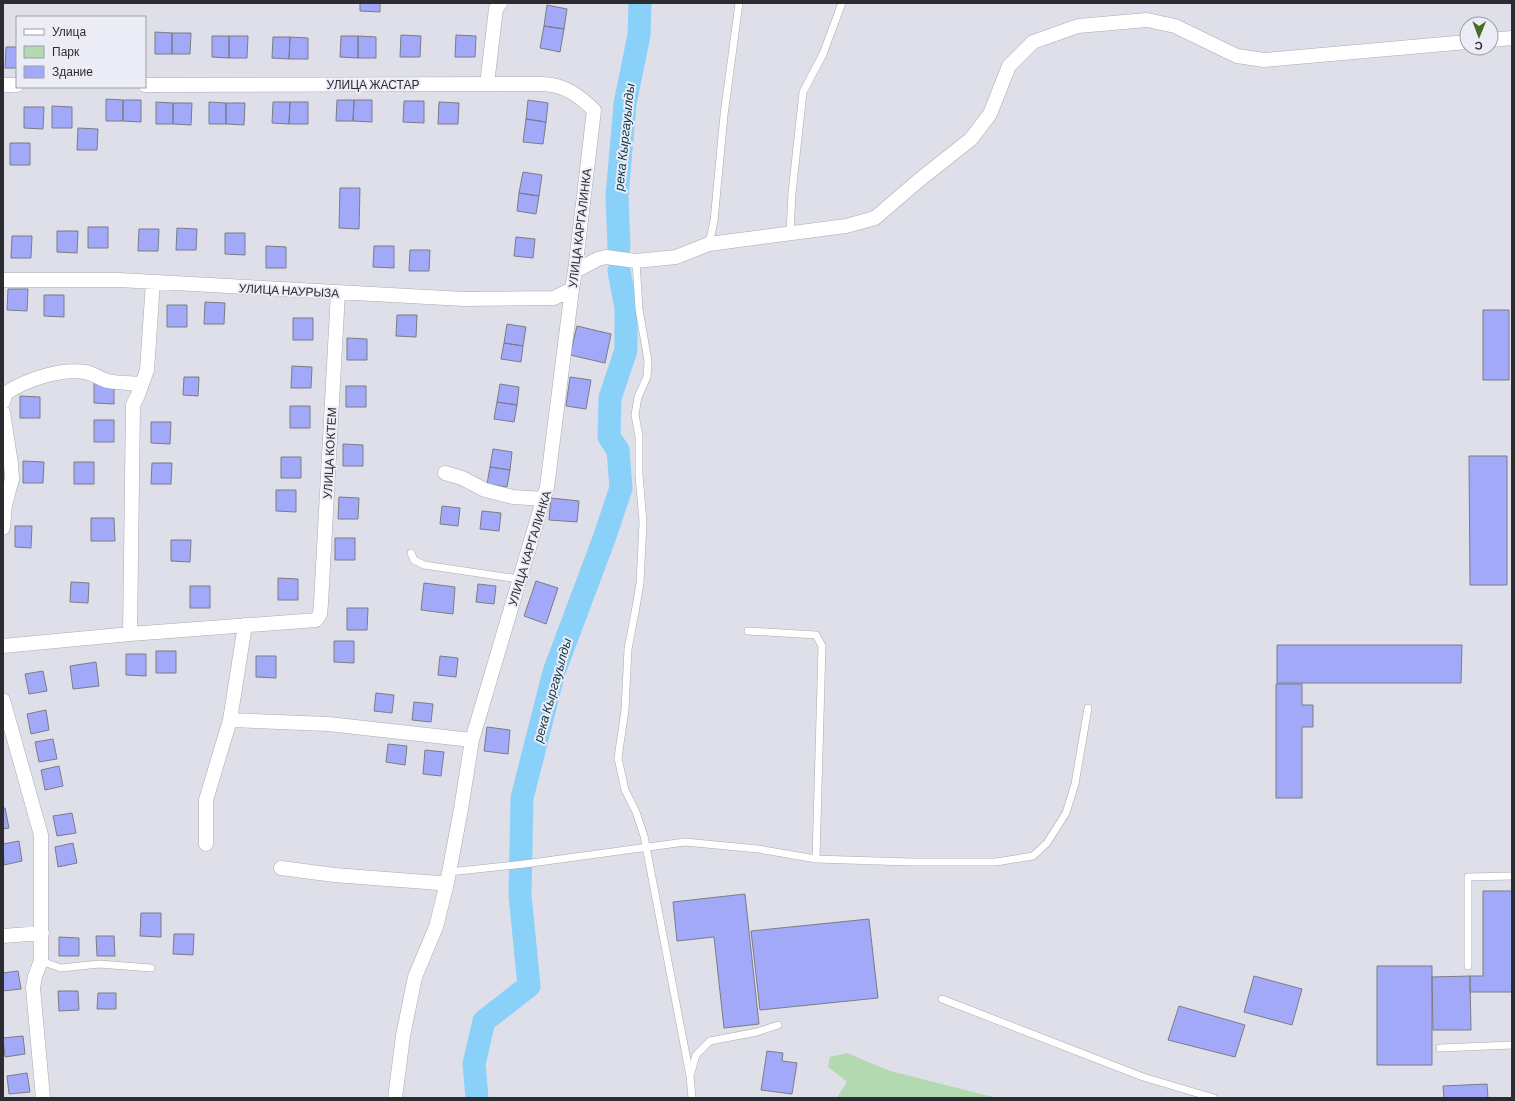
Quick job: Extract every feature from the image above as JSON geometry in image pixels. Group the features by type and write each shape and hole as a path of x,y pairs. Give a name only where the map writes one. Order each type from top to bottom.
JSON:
{"street":[{"path":"487,84 496,9 500,3"},
{"path":"575,271 598,259 606,257 636,261 676,257 708,244 790,232 846,226 876,218 918,181 971,139 990,114 1009,66 1033,42 1078,26 1147,20 1175,26 1237,56 1264,60 1459,43"},
{"path":"1499,39 1512,38"},
{"name":"УЛИЦА ЖАСТАР","path":"146,85 553,84 566,88 580,97 594,110"},
{"path":"3,85 16,85"},
{"name":"УЛИЦА КАРГАЛИНКА","path":"395,1098 403,1036 415,977 436,927 448,877 472,740 547,487 594,110"},
{"name":"УЛИЦА НАУРЫЗА","path":"3,280 119,280 464,299 554,298 572,289"},
{"path":"130,634 133,405 138,396 147,370 153,282"},
{"name":"УЛИЦА КОКТЕМ","path":"245,625 316,620 320,614 338,292"},
{"path":"3,402 6,392 18,386 43,377 68,371 86,372 107,381 141,384"},
{"path":"3,412 12,480 4,505 3,528"},
{"path":"445,473 462,478 485,490 513,497 544,498"},
{"path":"3,646 245,625 230,720 206,800 206,844"},
{"path":"3,700 41,835 41,960 35,976 33,988 42,1098"},
{"path":"230,720 328,724 472,740"},
{"path":"281,868 334,875 438,883 448,877"},
{"path":"3,936 42,933"}],"lane":[{"path":"708,244 714,221 724,115 739,3"},
{"path":"790,232 792,193 803,92 823,54 842,3"},
{"path":"636,261 639,309 648,361 647,376 638,397 635,415 639,436 639,475 643,522 640,583 628,649 625,710 618,758 625,790 636,812 647,847 690,1076 692,1098"},
{"path":"411,553 414,560 424,565 519,579"},
{"path":"748,631 816,635 822,646 816,858"},
{"path":"448,877 515,865 685,842 816,858 909,862 996,862 1033,856 1047,844 1066,813 1075,784 1088,708"},
{"path":"1468,966 1468,877 1512,876"},
{"path":"41,960 61,968 99,964 151,968"},
{"path":"942,998 1143,1077 1214,1098"},
{"path":"690,1076 696,1055 710,1041 757,1032 778,1025"},
{"path":"1440,1048 1512,1046"}],"green space":[{"path":"847,1053 890,1071 997,1098 839,1098 838,1096 847,1082 828,1067 830,1057"}],"building":[{"path":"360,3 380,3 380,12 360,11"},
{"path":"547,5 567,9 564,29 544,26"},
{"path":"544,26 564,29 560,52 540,48"},
{"path":"155,32 172,33 172,54 155,54"},
{"path":"172,33 191,33 190,54 172,54"},
{"path":"401,35 421,36 420,57 400,57"},
{"path":"456,35 476,36 475,57 455,57"},
{"path":"212,36 229,36 229,58 212,57"},
{"path":"229,36 248,36 247,58 229,58"},
{"path":"341,36 358,36 358,58 340,57"},
{"path":"358,36 376,37 376,58 358,58"},
{"path":"273,37 290,37 289,59 272,58"},
{"path":"290,37 308,38 308,59 289,59"},
{"path":"6,47 16,47 16,68 5,68"},
{"path":"106,99 123,100 123,121 106,121"},
{"path":"123,100 141,100 141,122 123,121"},
{"path":"337,100 354,100 353,121 336,121"},
{"path":"354,100 372,100 372,122 353,121"},
{"path":"528,100 548,103 546,122 526,119"},
{"path":"404,101 424,101 424,123 403,122"},
{"path":"156,102 173,103 173,124 156,124"},
{"path":"209,102 226,103 226,124 209,124"},
{"path":"273,102 290,102 289,124 272,123"},
{"path":"290,102 308,102 308,124 289,124"},
{"path":"439,102 459,103 458,124 438,124"},
{"path":"173,103 192,103 191,125 173,124"},
{"path":"226,103 245,103 244,125 226,124"},
{"path":"52,106 72,107 72,128 52,128"},
{"path":"24,107 44,107 43,129 24,128"},
{"path":"526,119 546,122 543,144 523,142"},
{"path":"78,128 98,129 97,150 77,150"},
{"path":"10,143 30,143 30,165 10,165"},
{"path":"523,172 542,175 539,196 519,193"},
{"path":"340,188 360,188 359,229 339,228"},
{"path":"519,193 539,196 536,214 517,211"},
{"path":"88,227 108,227 108,248 88,248"},
{"path":"177,228 197,229 196,250 176,250"},
{"path":"139,229 159,229 158,251 138,251"},
{"path":"57,231 78,231 77,253 57,252"},
{"path":"225,233 245,233 245,255 225,254"},
{"path":"12,236 32,236 31,258 11,258"},
{"path":"516,237 535,239 533,258 514,256"},
{"path":"266,246 286,247 286,268 266,268"},
{"path":"374,246 394,246 394,268 373,267"},
{"path":"410,250 430,250 429,271 409,271"},
{"path":"8,289 28,289 27,311 7,310"},
{"path":"44,295 64,295 64,317 44,316"},
{"path":"205,302 225,303 224,324 204,324"},
{"path":"167,305 187,305 187,327 167,327"},
{"path":"1483,310 1509,310 1509,380 1483,380"},
{"path":"397,315 417,315 416,337 396,336"},
{"path":"293,318 313,318 313,340 293,340"},
{"path":"507,324 526,327 523,346 504,343"},
{"path":"577,326 611,334 605,363 570,355"},
{"path":"347,338 367,339 367,360 347,360"},
{"path":"504,343 523,346 521,362 501,359"},
{"path":"292,366 312,367 311,388 291,388"},
{"path":"184,377 199,377 198,396 183,395"},
{"path":"570,377 591,380 586,409 566,406"},
{"path":"94,382 114,382 114,404 94,403"},
{"path":"500,384 519,387 517,405 497,402"},
{"path":"346,386 366,386 366,407 346,407"},
{"path":"20,396 40,397 40,418 20,418"},
{"path":"497,402 517,405 514,422 494,419"},
{"path":"290,406 310,406 310,428 290,428"},
{"path":"94,420 114,420 114,442 94,442"},
{"path":"151,422 171,422 170,444 151,443"},
{"path":"343,444 363,445 363,466 343,466"},
{"path":"493,449 512,452 510,470 490,467"},
{"path":"1469,456 1507,456 1507,585 1470,585"},
{"path":"281,457 301,457 301,478 281,478"},
{"path":"23,461 44,462 43,483 23,483"},
{"path":"74,462 94,462 94,484 74,484"},
{"path":"152,463 172,463 171,484 151,484"},
{"path":"490,467 510,470 507,487 487,484"},
{"path":"276,490 296,490 296,512 276,511"},
{"path":"339,497 359,498 358,519 338,519"},
{"path":"551,498 579,501 577,522 549,520"},
{"path":"442,506 460,508 458,526 440,524"},
{"path":"482,511 501,513 499,531 480,529"},
{"path":"91,518 114,518 115,541 91,541"},
{"path":"15,526 32,526 31,548 15,547"},
{"path":"335,538 355,538 355,560 335,560"},
{"path":"171,540 191,540 190,562 171,561"},
{"path":"278,578 298,579 298,600 278,600"},
{"path":"536,581 558,588 546,624 524,616"},
{"path":"71,582 89,583 88,603 70,602"},
{"path":"424,583 455,587 453,614 421,610"},
{"path":"478,584 496,586 494,604 476,602"},
{"path":"190,586 210,586 210,608 190,608"},
{"path":"347,608 368,608 367,630 347,630"},
{"path":"334,641 354,641 354,663 334,662"},
{"path":"1277,645 1462,645 1461,683 1277,683"},
{"path":"156,651 176,651 176,673 156,673"},
{"path":"126,654 146,654 146,676 126,675"},
{"path":"256,656 276,656 276,678 256,677"},
{"path":"440,656 458,658 456,677 438,675"},
{"path":"96,662 99,686 73,689 70,666"},
{"path":"43,671 47,691 29,694 25,674"},
{"path":"1276,684 1302,684 1302,705 1313,705 1313,727 1302,727 1302,798 1276,798"},
{"path":"376,693 394,695 392,713 374,711"},
{"path":"414,702 433,704 431,722 412,720"},
{"path":"46,710 49,730 31,734 27,714"},
{"path":"487,727 510,730 508,754 484,751"},
{"path":"53,739 57,759 39,762 35,742"},
{"path":"388,744 407,746 405,765 386,762"},
{"path":"425,750 444,752 441,776 423,774"},
{"path":"59,766 63,786 45,790 41,770"},
{"path":"3,808 5,808 9,828 3,829"},
{"path":"72,813 76,833 57,836 53,816"},
{"path":"19,841 22,861 4,865 3,844"},
{"path":"73,843 77,863 58,867 55,847"},
{"path":"1483,891 1512,891 1512,992 1470,992 1470,976 1483,976"},
{"path":"745,894 759,1024 724,1028 714,937 677,941 673,902"},
{"path":"141,913 161,913 161,937 140,936"},
{"path":"869,919 878,998 760,1010 751,931"},
{"path":"174,934 194,934 193,955 173,954"},
{"path":"96,936 114,936 115,956 97,956"},
{"path":"59,937 79,938 79,956 59,956"},
{"path":"1377,966 1432,966 1432,1065 1377,1065"},
{"path":"18,971 21,989 3,991 3,973"},
{"path":"1254,976 1302,989 1292,1025 1244,1012"},
{"path":"1470,976 1471,1030 1433,1030 1432,977"},
{"path":"58,991 78,991 79,1010 59,1011"},
{"path":"98,993 116,993 116,1009 97,1009"},
{"path":"1179,1006 1245,1025 1235,1057 1168,1040"},
{"path":"23,1036 25,1054 5,1057 3,1038"},
{"path":"767,1051 783,1053 782,1061 797,1063 792,1094 761,1090"},
{"path":"27,1073 30,1092 9,1094 7,1076"},
{"path":"1487,1084 1488,1098 1444,1098 1443,1086"}],"waterway":[{"name":"река Кыргауылды","path":"619,247 617,196 625,104 639,35 640,3"},
{"name":"река Кыргауылды","path":"477,1098 474,1064 484,1021 529,986 520,895 522,798 554,672 605,536 621,488 618,450 609,437 610,398 626,350 626,308 619,271"}]}
